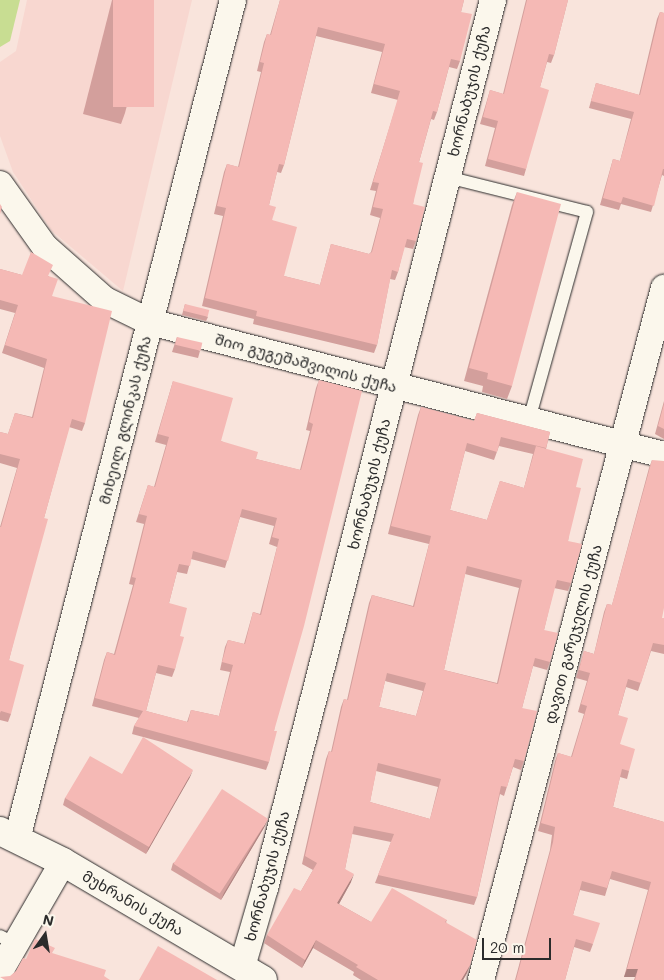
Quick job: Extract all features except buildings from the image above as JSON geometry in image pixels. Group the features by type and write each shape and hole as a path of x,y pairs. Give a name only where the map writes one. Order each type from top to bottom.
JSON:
{"street":[{"name":"მიხეილ გლინკას ქუჩა","path":"9,835 150,322 233,0"},
{"name":"ხორნაბუჯის ქუჩა","path":"253,974 266,888 493,0"},
{"name":"შიო გუგეშაშვილის ქუჩა","path":"0,184 45,247 105,300 150,322 664,456"},
{"name":"დავით გარეჯელის ქუჩა","path":"481,980 664,288"},
{"name":"მუხრანის ქუჩა","path":"9,835 62,862 253,974"},
{"path":"0,971 8,940 62,862"}],"lane":[{"path":"447,177 587,212 529,420"}],"shaded area":[{"path":"27,0 192,0 123,291 52,231 13,172 0,136 0,62 16,51"}],"green space":[{"path":"0,0 20,0 10,41 0,47"}]}
